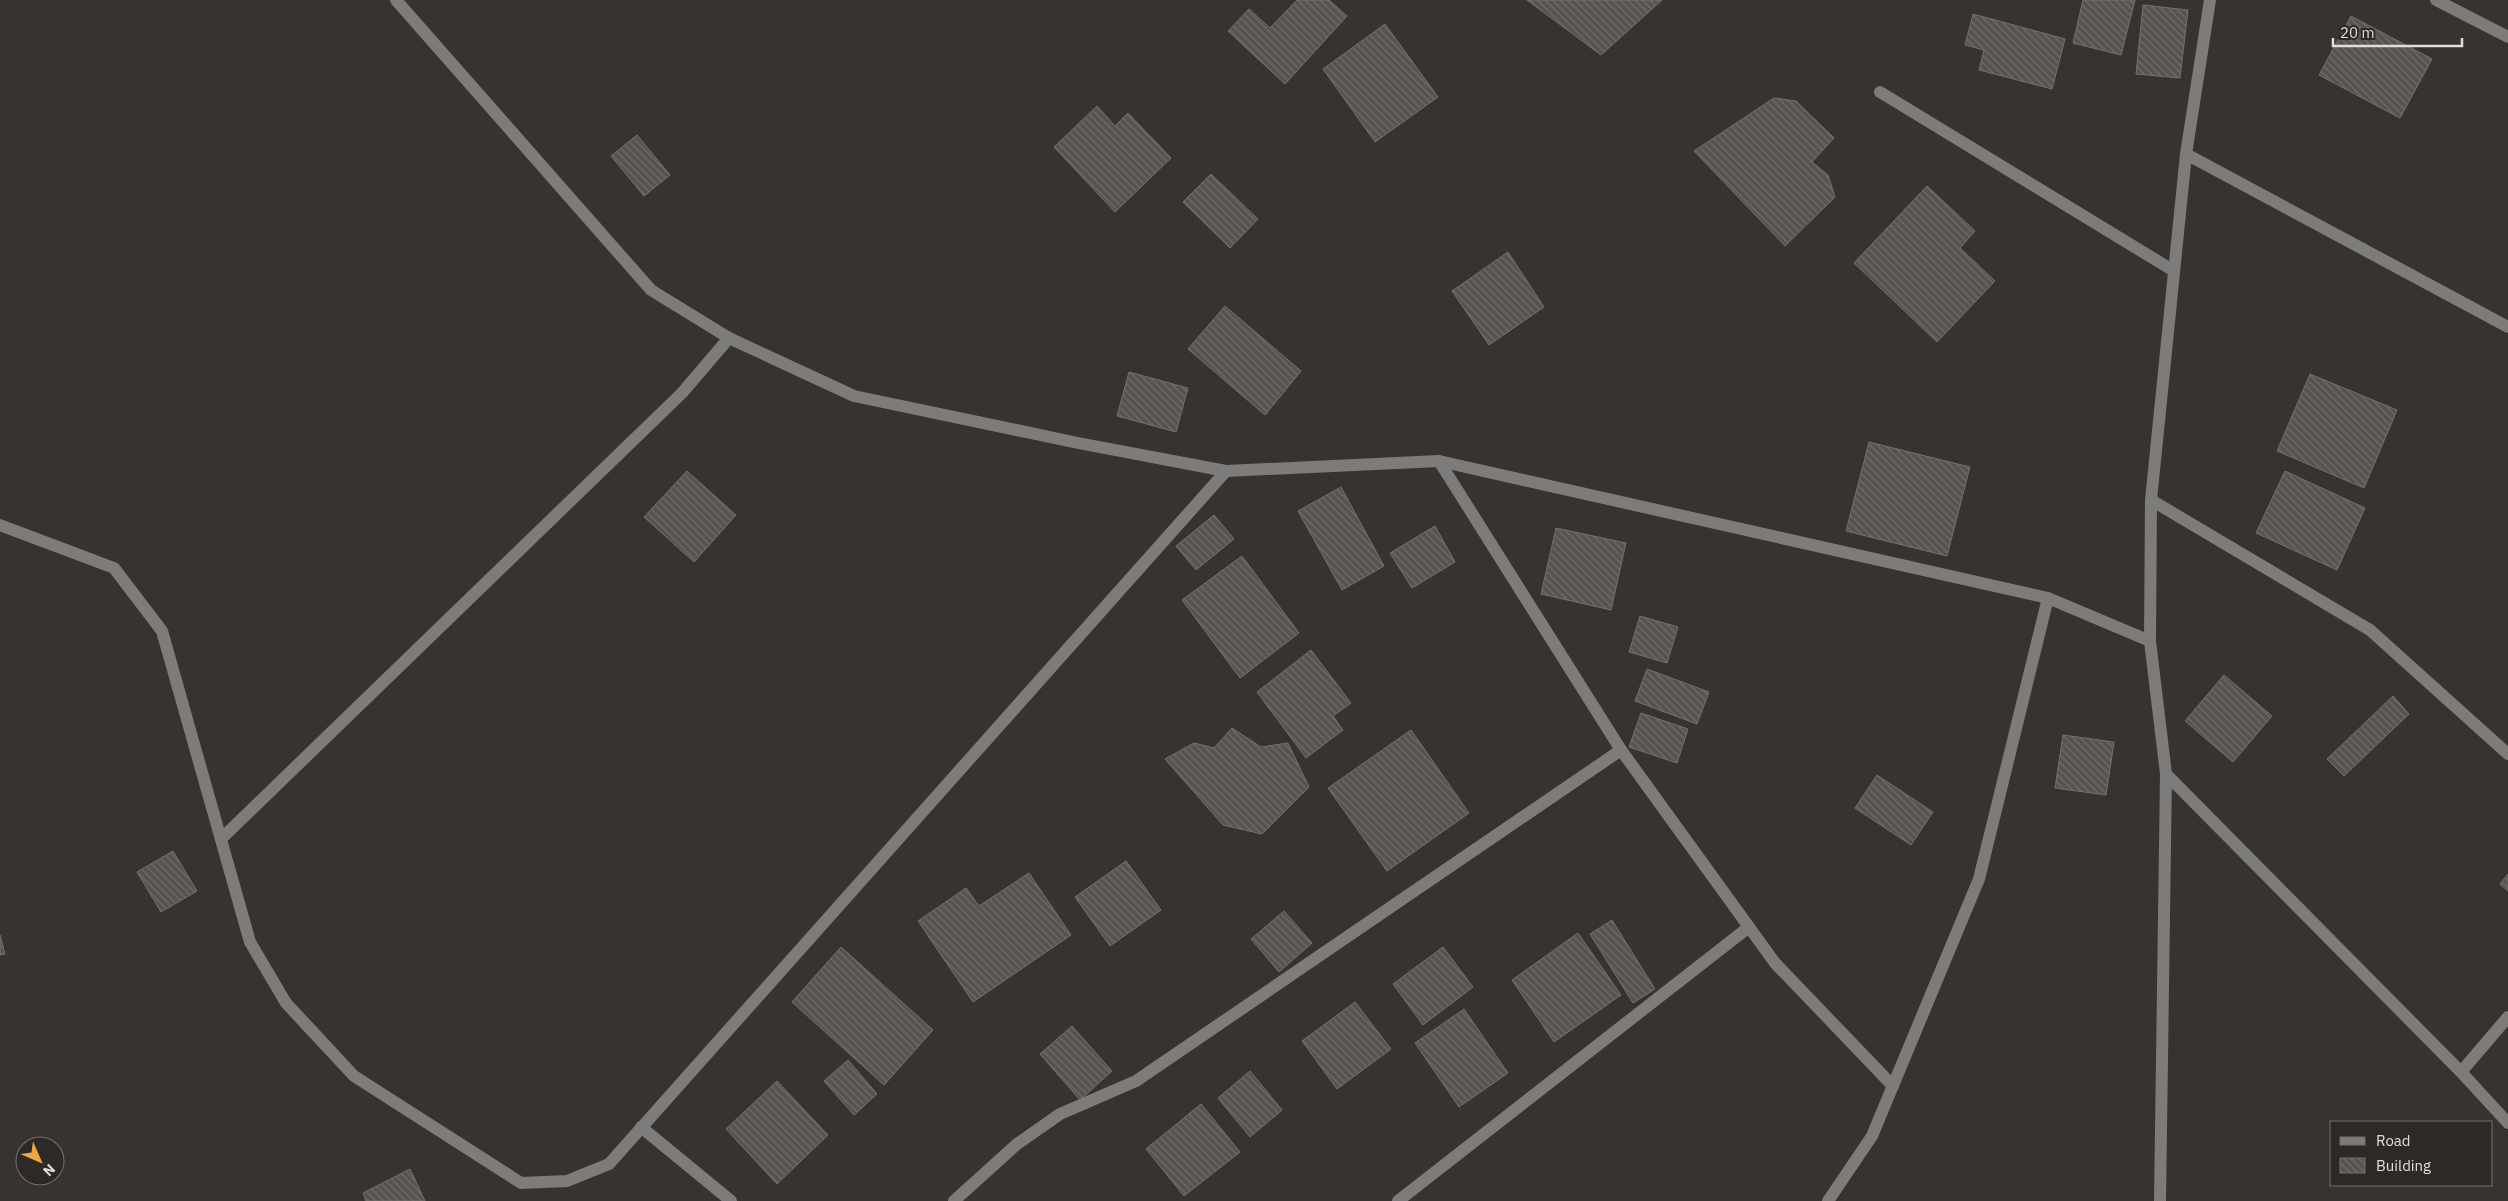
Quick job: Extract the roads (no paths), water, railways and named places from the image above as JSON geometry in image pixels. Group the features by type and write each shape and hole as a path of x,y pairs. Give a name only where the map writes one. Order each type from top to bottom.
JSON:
{"street":[{"path":"396,0 651,290 729,338 854,396 1078,443 1226,471 1439,461 2048,598 2150,641"},
{"path":"2160,1201 2166,774 2150,641 2151,500 2186,154 2210,0"},
{"path":"2436,0 2508,38"},
{"path":"1880,92 2174,271"},
{"path":"2186,154 2508,327"},
{"path":"221,839 682,393 729,338"},
{"path":"1439,461 1621,750 1775,963 1893,1086"},
{"path":"0,525 114,568 162,631 250,942 286,1003 354,1076 521,1183 567,1181 609,1164 1226,471"},
{"path":"2151,500 2370,630 2508,754"},
{"path":"1828,1201 1872,1136 1980,880 2048,598"},
{"path":"954,1201 1017,1144 1060,1114 1136,1082 1621,750"},
{"path":"2166,774 2461,1072 2508,1123"},
{"path":"1398,1201 1749,926"},
{"path":"2461,1072 2508,1017"},
{"path":"641,1127 731,1201"}]}
